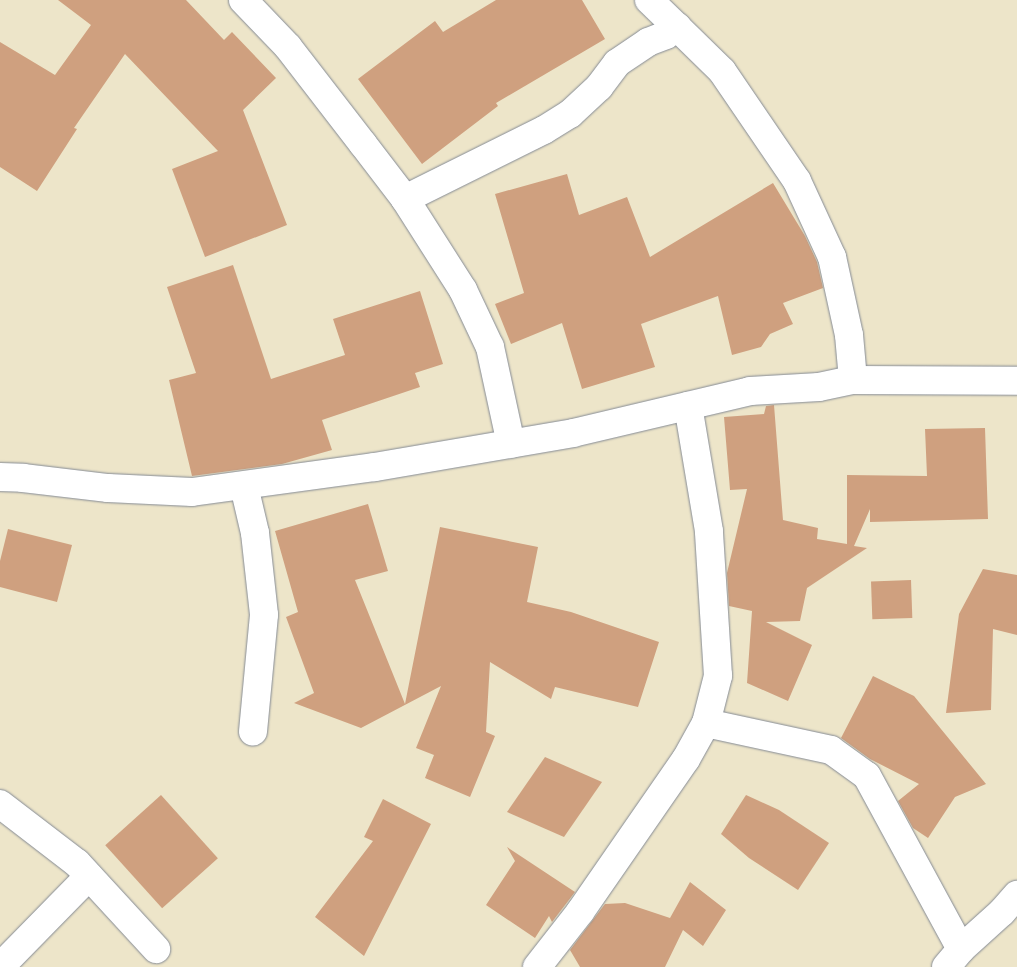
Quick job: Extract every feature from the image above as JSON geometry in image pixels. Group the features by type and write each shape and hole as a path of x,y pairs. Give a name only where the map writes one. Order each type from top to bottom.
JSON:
{"street":[{"path":"243,0 288,47 405,199 463,290 490,347 511,444"},
{"path":"649,0 722,72 797,181 832,257 849,335 853,380"},
{"path":"405,199 544,130 570,114 600,87 617,63 648,42 666,35 677,27"},
{"path":"0,477 108,488 192,492 375,467 573,433 750,391 819,387 853,380 1017,382"},
{"path":"537,967 580,912 686,760 706,723 718,676 709,531 688,406"},
{"path":"244,486 255,533 264,615 253,731"},
{"path":"706,723 831,750 867,776 954,958 1017,895"},
{"path":"0,804 77,863 156,949"},
{"path":"0,967 89,876"}],"building":[{"path":"58,0 186,0 224,40 232,32 276,78 243,110 287,225 205,257 172,169 218,151 125,54 74,128 77,129 37,191 0,167 0,42 55,75 91,25"},
{"path":"496,0 582,0 605,39 496,103 498,106 422,164 358,79 435,21 443,32"},
{"path":"567,174 579,215 627,197 650,257 773,183 805,236 817,262 823,288 783,303 793,324 770,334 761,347 732,355 718,296 641,324 655,367 582,389 562,323 511,344 495,304 524,293 495,194"},
{"path":"233,265 271,379 345,355 333,319 420,291 443,364 415,373 420,387 322,420 332,450 282,464 192,476 169,380 196,373 167,287"},
{"path":"774,405 783,520 818,528 817,539 847,544 847,475 927,476 925,429 985,428 988,519 870,522 870,509 854,546 867,548 807,588 800,621 766,622 812,645 788,701 747,683 752,611 729,606 727,573 747,489 730,490 724,417 764,414 766,406"},
{"path":"368,504 388,571 355,580 405,704 440,527 538,547 527,602 571,612 659,642 638,707 555,687 551,699 490,662 486,732 495,736 470,797 425,778 434,755 416,748 441,686 361,728 294,703 314,693 286,617 298,612 275,531"},
{"path":"8,529 72,545 57,602 0,587 0,561"},
{"path":"983,569 1017,575 1017,635 993,629 991,710 946,713 959,614"},
{"path":"911,580 912,618 872,619 871,581"},
{"path":"873,676 914,696 986,784 955,797 928,838 913,828 898,801 919,784 870,759 841,738"},
{"path":"545,757 602,782 564,837 507,812"},
{"path":"161,795 218,858 162,908 105,845"},
{"path":"746,795 779,810 829,843 798,890 749,858 721,834"},
{"path":"383,799 431,824 364,956 315,917 373,841 364,837"},
{"path":"507,847 575,892 552,922 549,916 535,938 486,905 515,861"},
{"path":"690,882 726,910 703,946 683,930 665,967 580,967 570,950 605,904 625,903 670,918"}]}
